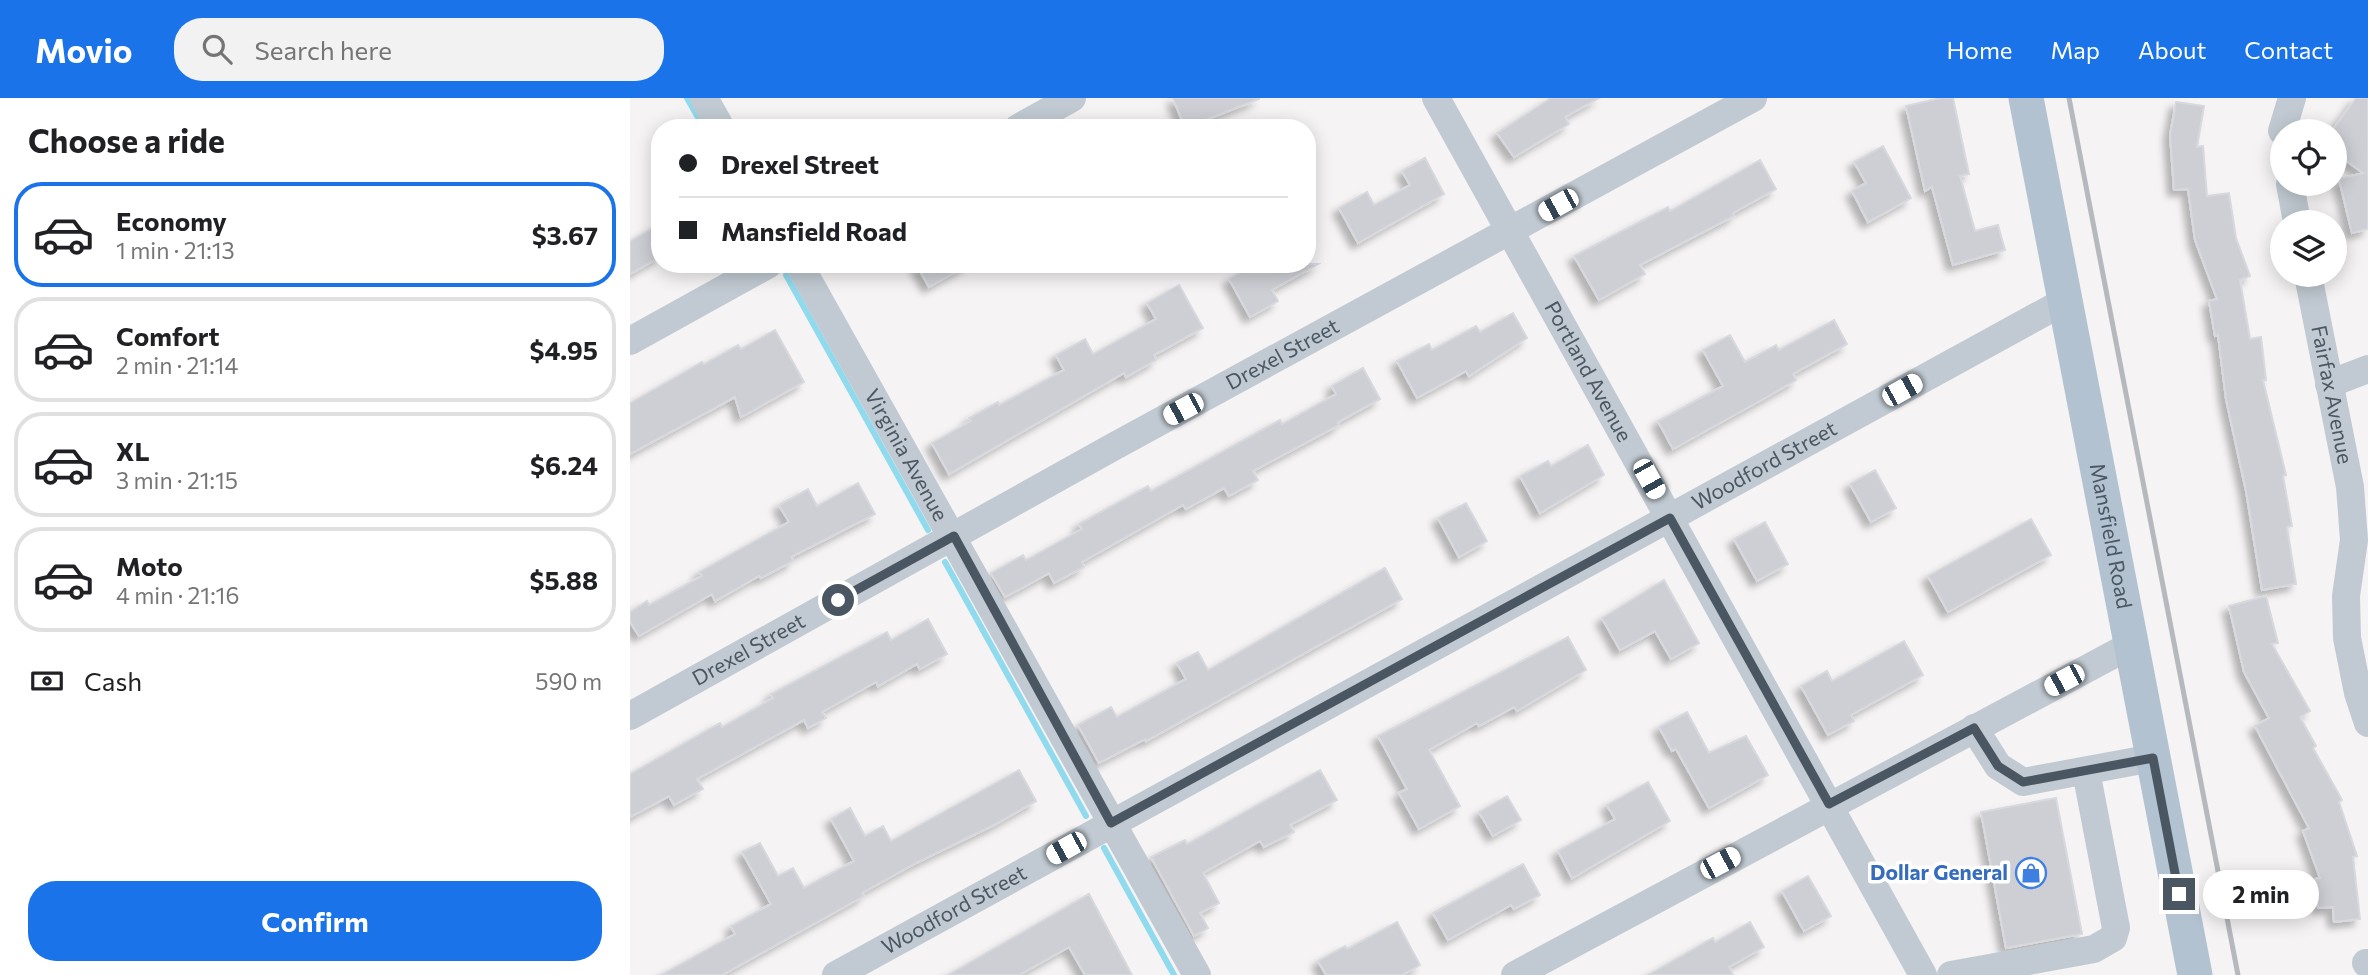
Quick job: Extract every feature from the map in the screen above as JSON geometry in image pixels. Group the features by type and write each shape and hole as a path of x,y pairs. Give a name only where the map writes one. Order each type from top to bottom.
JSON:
{"main road":[{"name":"Mansfield Road","path":"2026,98 2195,975"}],"street":[{"path":"704,98 716,119"},
{"path":"1034,119 1072,98"},
{"name":"Portland Avenue","path":"1436,98 1923,975"},
{"name":"Drexel Street","path":"630,716 1753,98"},
{"path":"2286,119 2292,98"},
{"path":"630,341 753,273"},
{"name":"Virginia Avenue","path":"804,273 954,536 1197,975"},
{"name":"Fairfax Avenue","path":"2310,287 2350,487 2354,540 2346,596 2347,638 2358,693 2368,723"},
{"name":"Woodford Street","path":"836,975 2065,301"},
{"path":"2329,384 2368,369"},
{"path":"1515,975 1829,804 2131,645"},
{"path":"1974,728 1998,766 2023,782 2153,758"},
{"path":"1951,975 2094,949 2113,938 2116,928 2086,771"}],"building":[{"path":"1173,98 1259,98 1208,119 1181,119"},
{"path":"1551,98 1599,98 1565,117 1569,124 1514,157 1497,133"},
{"path":"1953,98 1969,174 1960,176 1975,231 1998,225 2005,250 1953,265 1932,187 1925,191 1906,106"},
{"path":"2356,98 2368,98 2368,229 2352,233 2343,196 2347,196 2347,177 2363,173 2347,161 2347,119 2341,119"},
{"path":"2176,102 2204,106 2197,147 2203,146 2207,196 2229,193 2236,238 2250,276 2240,280 2250,339 2261,337 2266,380 2263,380 2286,475 2283,476 2292,526 2287,527 2296,584 2262,590 2246,491 2226,399 2218,335 2215,336 2209,301 2217,299 2195,240 2188,189 2174,190 2170,135"},
{"path":"1883,146 1911,198 1868,222 1852,191 1866,183 1854,162"},
{"path":"1425,158 1444,194 1358,243 1339,208 1367,192 1374,205 1410,185 1402,171"},
{"path":"1760,160 1776,189 1733,213 1734,216 1640,265 1645,274 1599,300 1574,256 1668,207 1670,211"},
{"path":"651,229 651,262 630,274 630,241"},
{"path":"921,273 953,273 929,287"},
{"path":"1240,273 1302,273 1272,290 1278,301 1250,317 1229,279"},
{"path":"1179,285 1203,328 1154,355 1156,360 1126,377 1124,373 949,474 932,443 971,421 969,418 1064,370 1056,355 1085,339 1093,354 1156,319 1147,303"},
{"path":"1513,313 1527,338 1469,376 1466,371 1417,398 1397,361 1429,344 1432,350 1476,326 1480,332"},
{"path":"1834,320 1847,344 1793,374 1796,380 1673,449 1658,421 1723,386 1703,350 1730,335 1745,362 1776,345 1779,350"},
{"path":"775,330 804,382 741,417 735,397 630,454 630,403 702,362 704,364 738,345 741,349"},
{"path":"1363,368 1380,399 1338,422 1339,425 1253,471 1258,480 1229,496 1224,488 1186,509 1183,505 1082,562 1084,567 1054,583 1049,573 1005,597 991,573 1023,555 1026,560 1082,529 1079,524 1148,486 1151,491 1280,420 1282,424 1336,394 1332,386"},
{"path":"1588,445 1604,475 1540,513 1520,476 1548,461 1551,466"},
{"path":"1875,470 1896,508 1871,522 1850,484"},
{"path":"858,483 875,514 791,557 793,561 761,578 759,576 715,601 712,594 639,636 630,622 630,612 647,601 649,605 702,576 699,572 789,522 779,505 808,489 817,506"},
{"path":"1466,503 1487,541 1459,557 1438,518"},
{"path":"2031,519 2051,555 1948,612 1928,576"},
{"path":"1765,522 1788,564 1757,581 1734,539"},
{"path":"1385,568 1402,599 1146,741 1145,739 1099,763 1078,725 1111,707 1117,717 1186,679 1177,663 1198,652 1208,670"},
{"path":"1664,580 1699,643 1671,659 1655,631 1620,650 1602,618"},
{"path":"2266,596 2278,643 2272,644 2310,711 2300,717 2316,746 2313,748 2342,800 2339,802 2357,856 2353,857 2360,919 2334,922 2333,907 2318,908 2315,879 2320,878 2303,831 2309,828 2255,726 2269,718 2244,672 2229,606"},
{"path":"928,619 947,654 920,669 917,664 878,686 876,682 822,712 826,718 808,728 804,720 697,779 703,789 674,805 669,796 630,817 630,774 720,723 722,727 773,698 771,694 887,632 891,640"},
{"path":"1568,637 1586,670 1517,711 1514,707 1479,726 1477,723 1429,750 1460,806 1419,829 1399,793 1407,789 1378,736"},
{"path":"1904,641 1923,675 1851,715 1854,721 1828,735 1801,686 1827,671 1832,681"},
{"path":"1687,712 1709,753 1746,736 1768,775 1709,808 1676,749 1672,751 1659,727"},
{"path":"1019,770 1036,801 916,863 862,893 864,896 722,975 661,975 735,934 731,926 771,904 742,852 760,843 778,876 793,868 804,888 854,861 831,819 850,808 865,836 883,826 891,841"},
{"path":"1320,770 1337,800 1290,825 1294,832 1264,847 1260,841 1203,873 1219,903 1200,913 1208,928 1194,936 1151,857 1185,840 1187,844"},
{"path":"1648,782 1670,821 1572,878 1558,851 1615,819 1607,805"},
{"path":"1507,796 1521,820 1493,836 1479,812"},
{"name":"Dollar General","path":"2056,798 2082,934 2006,948 1981,812"},
{"path":"1523,864 1540,895 1514,909 1511,905 1448,940 1433,913"},
{"path":"1808,876 1831,916 1804,931 1782,891"},
{"path":"1089,894 1132,975 1085,975 1069,947 1019,975 948,975"},
{"path":"1397,922 1420,965 1402,975 1326,975 1318,961"},
{"path":"1750,922 1764,947 1729,967 1733,975 1648,975 1713,938 1715,942"}],"waterway":[{"path":"687,98 699,119"},
{"path":"786,275 928,530"},
{"path":"945,562 1086,816"},
{"path":"1104,848 1174,975"}],"railway":[{"path":"2069,98 2238,975"}],"place":[{"name":"Dollar General","path":"2031,873"}],"route":[{"path":"838,600 954,536 1111,823 1670,518 1829,804 1974,728 1998,766 2011,777 2023,782 2153,758 2179,894"}]}
